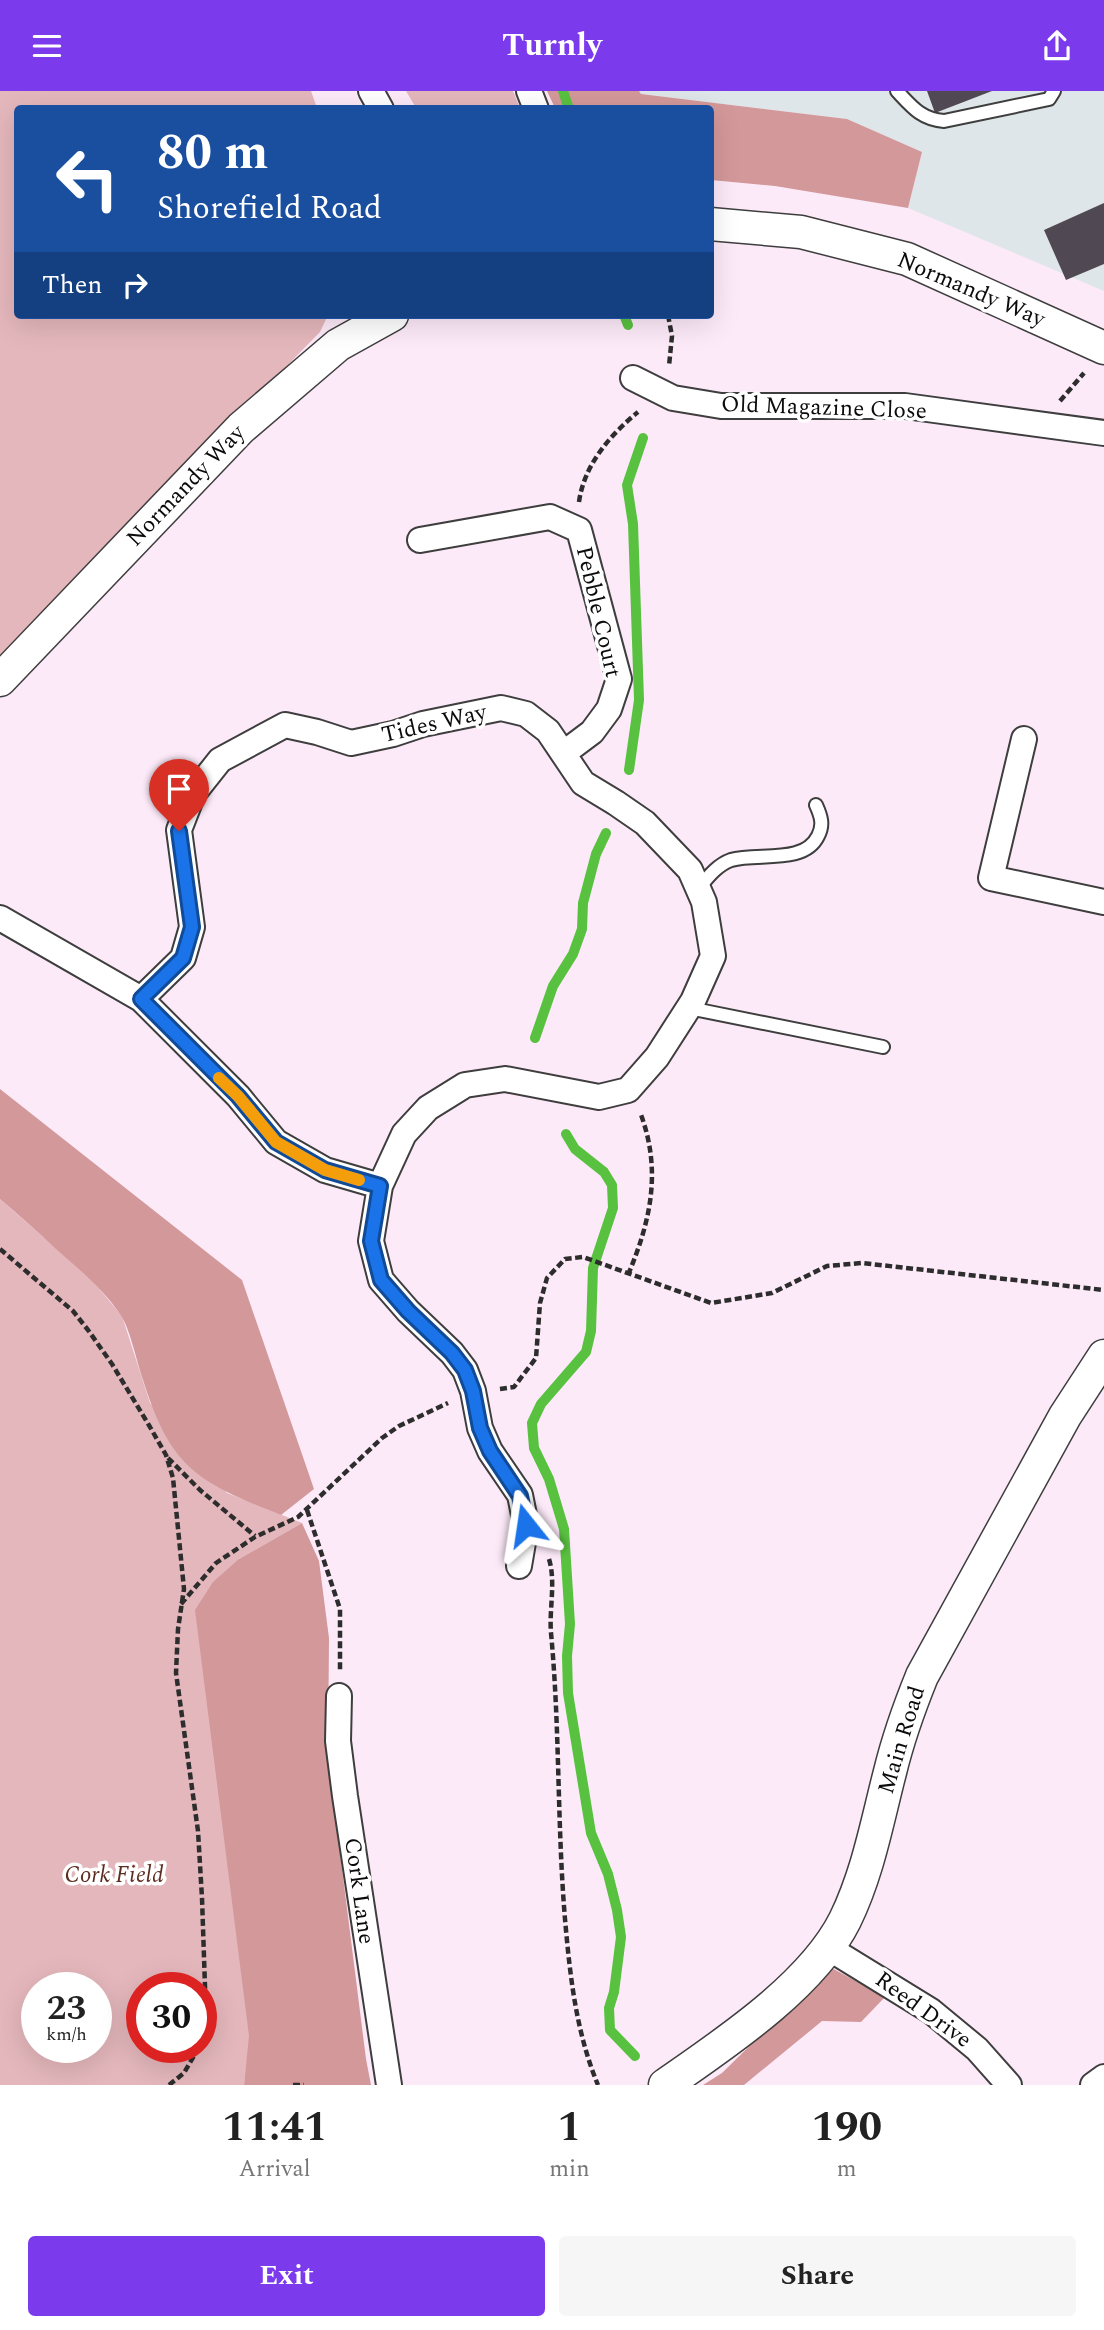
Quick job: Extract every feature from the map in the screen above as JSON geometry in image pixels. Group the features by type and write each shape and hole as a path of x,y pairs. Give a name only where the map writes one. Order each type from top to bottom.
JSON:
{"street":[{"name":"Normandy Way","path":"714,224 801,232 907,259 1104,348"},
{"name":"Normandy Way","path":"0,680 241,428 338,345 385,319"},
{"name":"Old Magazine Close","path":"633,378 661,393 721,406 905,406 1104,433"},
{"name":"Pebble Court","path":"420,540 550,517 579,530 619,679 609,709 592,732 564,753"},
{"name":"Tides Way","path":"141,999 183,958 192,927 179,831 193,794 220,761 285,725 351,743 423,724 501,708 526,714 548,731 583,783 645,823 690,870 704,902 713,956 689,1008 657,1057 628,1090"},
{"path":"1024,739 990,878 1104,902"},
{"path":"0,918 141,999 238,1096 276,1142 325,1170 380,1186"},
{"path":"521,1554 526,1525 520,1496 490,1451 480,1428 473,1391 465,1370 381,1280 371,1241 380,1186 404,1135 428,1108 465,1085 505,1079 600,1097 628,1090"},
{"name":"Main Road","path":"665,2085 752,2022 784,1994 827,1947 844,1923 859,1888 905,1719 922,1676 1065,1416 1104,1356"},
{"name":"Cork Lane","path":"340,1696 338,1741 343,1782 388,2085"},
{"name":"Reed Drive","path":"827,1947 931,2011 977,2049 1009,2085"},
{"path":"1093,2085 1104,2077"}],"lane":[{"path":"897,91 919,115 944,121 1049,99 1054,91"},
{"path":"698,889 715,869 731,860 759,855 787,855 815,844 821,830 822,816 816,805"},
{"path":"689,1008 883,1047"}],"path":[{"path":"579,530 581,489 590,466 609,441 661,393 671,357 672,336 669,319"},
{"path":"1044,425 1104,348"},
{"path":"628,1090 647,1130 652,1155 648,1220 628,1275"},
{"path":"0,1249 73,1311 112,1364 166,1455 200,1490 256,1537"},
{"path":"181,1604 216,1563 256,1537 298,1517 382,1438 399,1426 473,1391 514,1387 536,1358 540,1303 547,1278 565,1259 583,1257 711,1303 772,1293 827,1266 862,1263 1104,1290"},
{"path":"166,1455 173,1478 183,1579 176,1673 198,1831 204,1972"},
{"path":"307,1509 340,1609 340,1696"},
{"path":"521,1554 539,1549 549,1557 552,1570 551,1627 558,1841 565,1923 579,2030 598,2085"},
{"path":"172,2085 190,2063"},
{"path":"292,2085 304,2085"}],"shaded area":[{"path":"547,91 639,91 641,94 847,119 922,152 908,208 775,186 714,180 714,105 554,105"},
{"path":"639,91 1104,91 1104,291 908,208 922,152 847,119 640,94"},
{"path":"0,1089 242,1280 314,1489 281,1515 228,1493 191,1469 165,1434 154,1410 120,1314 90,1280 0,1199"},
{"path":"302,1523 319,1561 329,1638 328,1758 371,2085 244,2085 249,2036 195,1610 213,1582 239,1559"},
{"path":"830,1967 885,1997 861,2022 822,2021 744,2085 703,2085 722,2073"}],"green space":[{"path":"0,91 311,91 316,105 14,105 14,319 326,319 320,332 0,658"},
{"path":"406,91 513,91 519,105 414,105"},
{"name":"Cork Field","path":"0,1199 91,1279 122,1316 150,1403 227,1493 302,1523 239,1559 250,2036 244,2085 0,2085"}],"building":[{"path":"927,91 992,91 935,113"},
{"path":"1104,203 1104,264 1066,280 1044,230"}],"waterway":[{"path":"563,91 568,105"},
{"path":"626,319 628,325"},
{"path":"629,770 639,700 633,524 627,485 643,438"},
{"path":"535,1038 553,986 573,954 582,929 583,903 596,854 606,833"},
{"path":"566,1134 575,1149 604,1172 612,1185 613,1208 593,1268 591,1331 586,1352 541,1404 532,1423 534,1448 549,1479 564,1529 570,1624 568,1693 591,1833 608,1874 621,1937 614,1992 609,2008 610,2030 635,2056"}],"slow traffic":[{"path":"219,1078 238,1096 276,1142 325,1170 359,1180"}],"route":[{"path":"179,831 192,927 183,958 141,999 238,1096 276,1142 325,1170 380,1186 371,1241 381,1280 465,1370 473,1391 480,1428 490,1451 520,1496 526,1525"}]}
